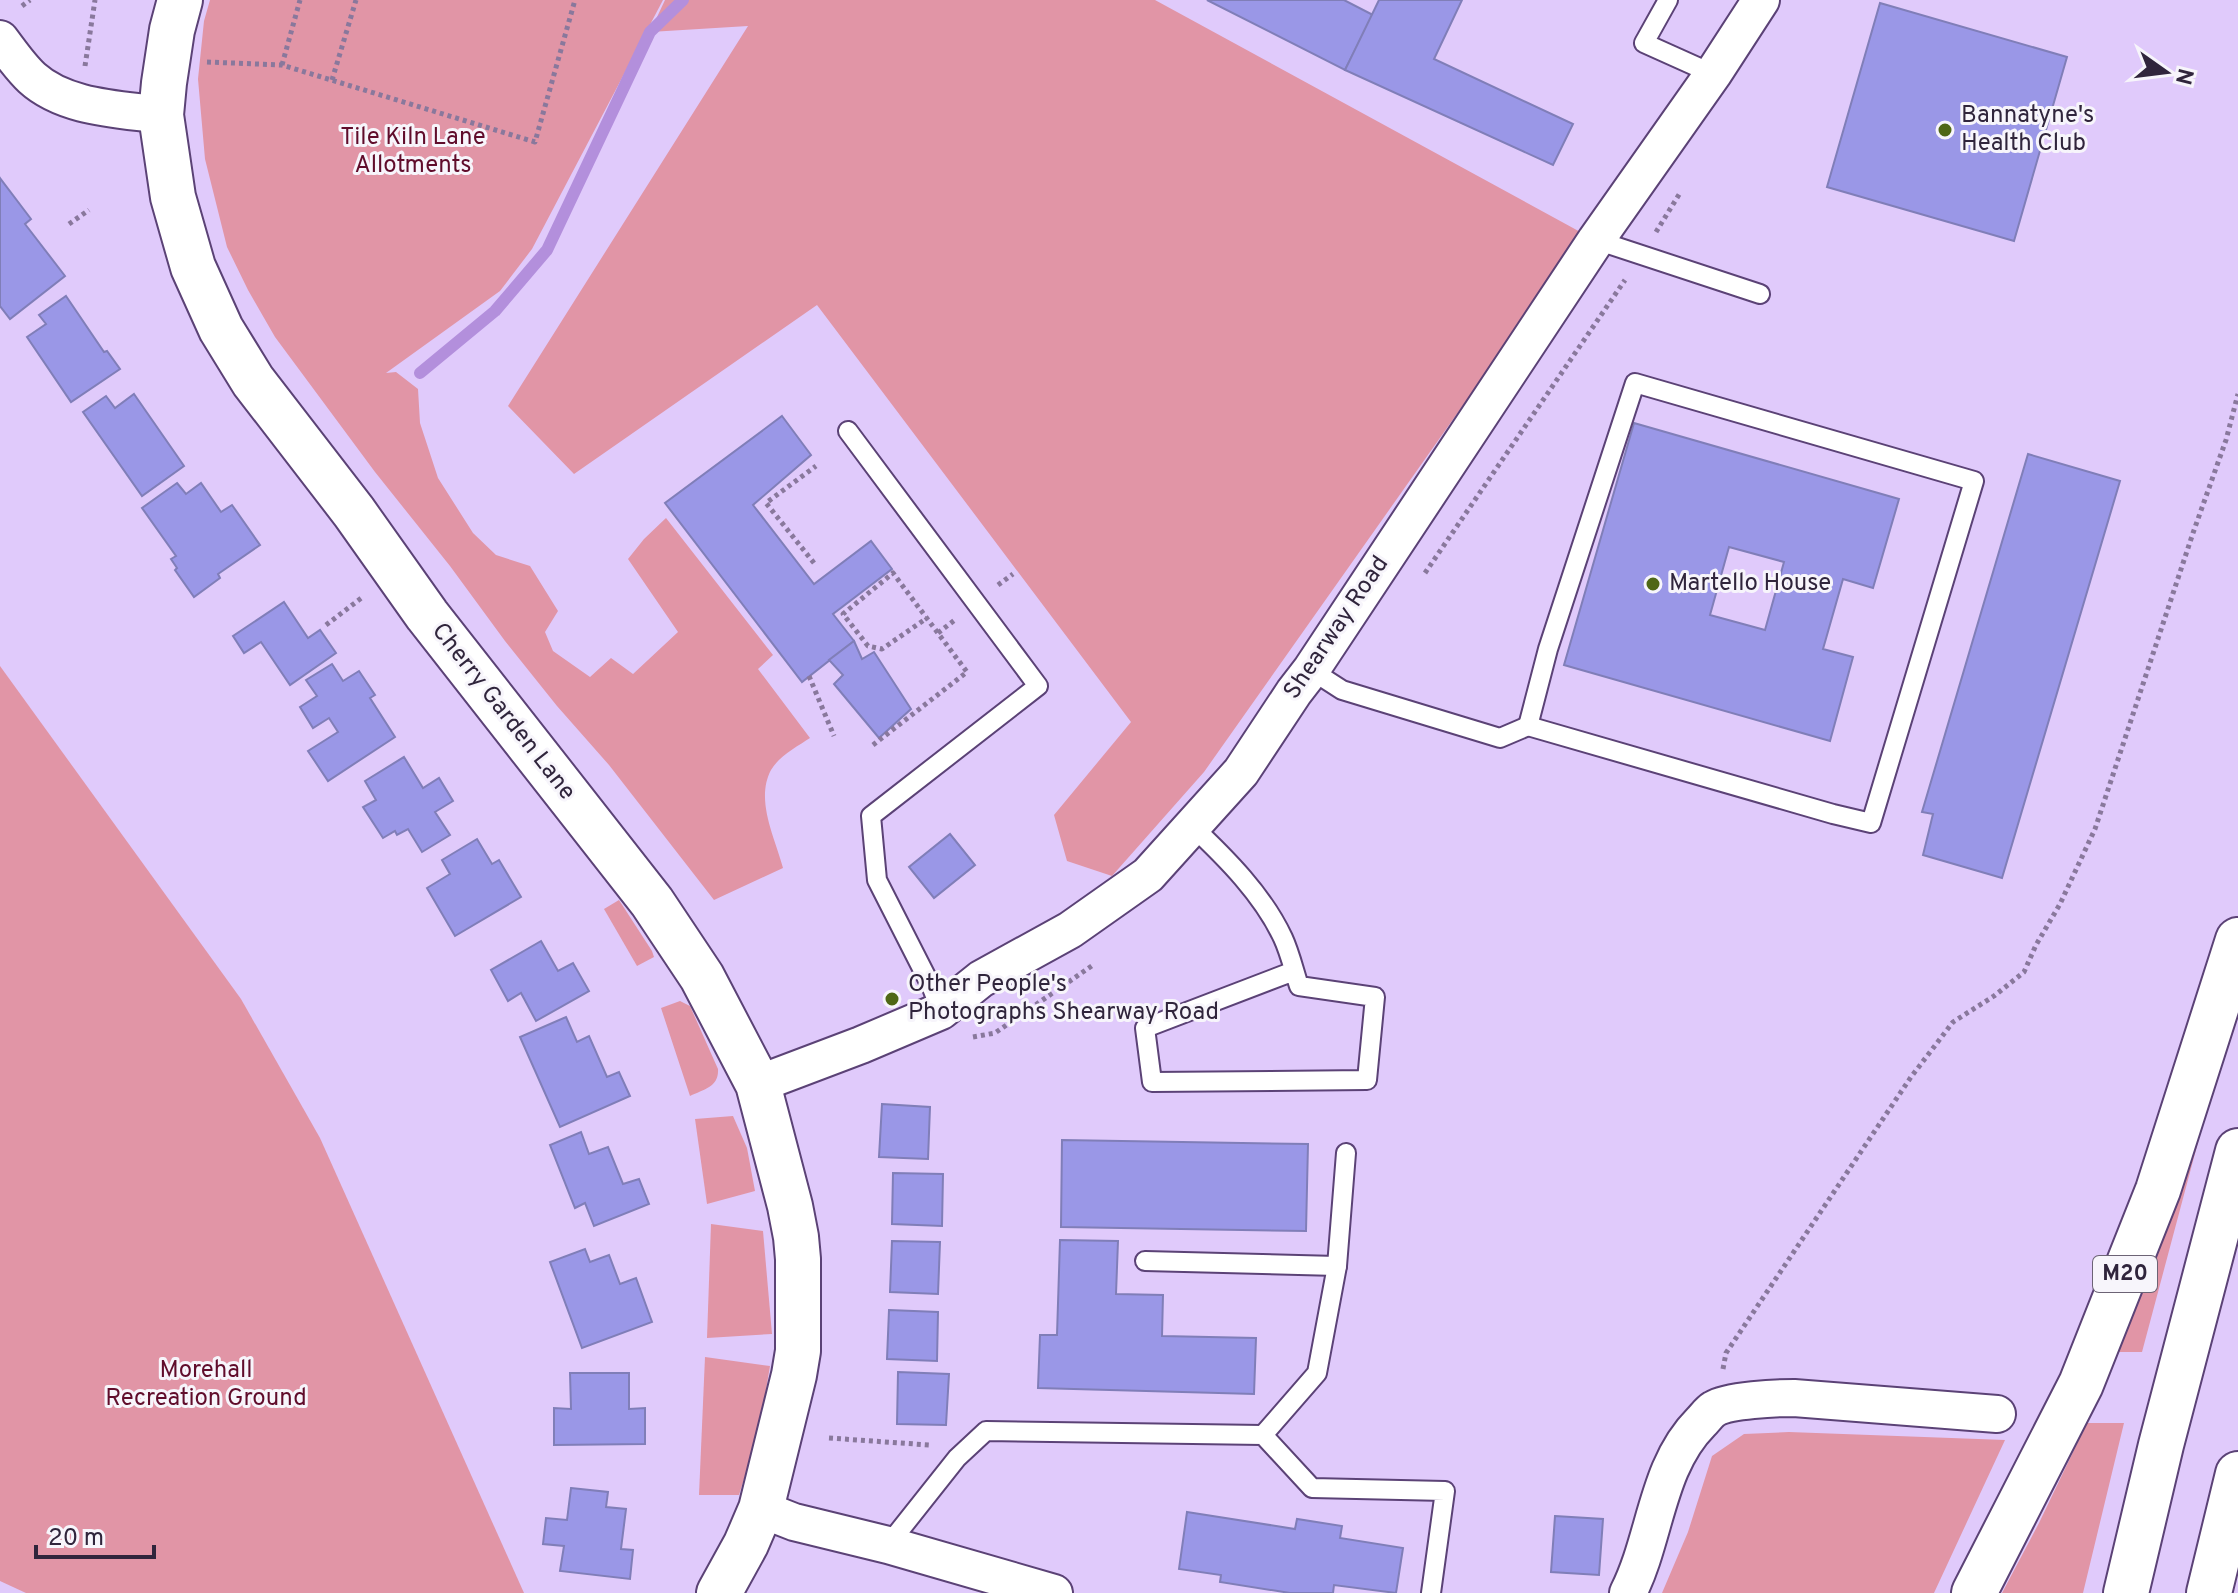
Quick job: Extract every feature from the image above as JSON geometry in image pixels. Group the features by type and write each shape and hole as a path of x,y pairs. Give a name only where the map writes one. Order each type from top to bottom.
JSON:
{"main road":[{"name":"Cherry Garden Lane","path":"180,0 172,30 161,115 173,197 193,267 205,296 253,381 354,512 427,615 652,902 702,977 758,1084 790,1206 798,1259 798,1351 761,1509 719,1593"},
{"name":"M20","path":"1974,1593 2081,1384 2158,1190 2238,940"},
{"path":"2126,1593 2238,1151"},
{"path":"2209,1593 2238,1474"}],"street":[{"name":"Shearway Road","path":"758,1084 941,1011 981,979 1070,930 1148,875 1241,772 1596,240 1761,0"},
{"path":"0,39 32,78 68,99 161,115"},
{"path":"1628,1593 1648,1544 1675,1457 1692,1431 1715,1408 1766,1398 1794,1398 1997,1414"},
{"path":"761,1509 794,1522 888,1545 1054,1593"}],"lane":[{"path":"1668,0 1644,43 1713,74"},
{"path":"1596,240 1760,294"},
{"path":"1311,670 1342,690 1500,738 1528,726 1871,823 1974,481 1635,383 1548,649 1528,726"},
{"path":"848,431 1038,686 871,816 877,880 941,1011"},
{"path":"1192,826 1220,852 1259,899 1284,939 1299,986 1375,997 1367,1080 1152,1082 1145,1028 1294,971"},
{"path":"1263,1435 1317,1373 1337,1266 1346,1153"},
{"path":"1145,1261 1337,1266"},
{"path":"888,1545 957,1458 986,1431 1263,1435 1312,1488 1445,1491 1431,1593"}],"path":[{"path":"22,6 30,0"},
{"path":"85,67 95,0"},
{"path":"282,65 300,0"},
{"path":"332,80 356,0"},
{"path":"234,64 282,65 535,142 575,0"},
{"path":"69,224 89,210"},
{"path":"1715,1408 1726,1353 1911,1077 1953,1022 2024,972 2060,904 2095,829 2226,440 2238,394"},
{"path":"814,563 766,503 816,466"},
{"path":"873,745 967,672 927,618 893,573 843,614 868,646 882,649 927,618"},
{"path":"326,625 367,593"},
{"path":"809,676 834,736"},
{"path":"829,1438 929,1445"}],"green space":[{"name":"Tile Kiln Lane Allotments","path":"210,0 663,0 532,249 500,291 386,373 396,372 418,389 420,423 438,478 473,533 496,555 530,566 558,611 545,632 553,651 590,677 611,658 633,674 678,632 628,559 666,518 773,655 758,669 810,738 779,760 767,782 768,819 783,868 714,900 609,765 505,641 275,337 227,247 205,159 198,79 204,21"},
{"path":"665,0 1155,0 1584,234 1204,772 1112,876 1067,861 1054,815 1131,722 817,305 574,474 508,406 748,26 650,32"},
{"name":"Morehall Recreation Ground","path":"0,666 241,999 320,1138 524,1593 26,1593 0,1581"},
{"path":"619,900 654,957 637,966 604,909"},
{"path":"680,1001 690,1006 718,1069 713,1084 690,1096 661,1008"},
{"path":"733,1116 747,1148 755,1191 707,1204 695,1119"},
{"path":"2197,1130 2201,1131 2142,1352 2118,1352 2171,1210"},
{"path":"711,1224 763,1231 772,1334 707,1338"},
{"path":"705,1357 770,1366 759,1431 739,1495 699,1495"},
{"path":"2087,1423 2124,1423 2083,1593 2002,1593 2039,1523"},
{"path":"1789,1432 2005,1440 1934,1593 1662,1593 1688,1532 1712,1456 1744,1434"}],"building":[{"path":"1207,0 1344,0 1373,15 1345,70"},
{"path":"1379,0 1462,0 1434,59 1573,124 1553,165 1345,70"},
{"name":"Bannatyne's Health Club","path":"1880,3 2067,57 2014,241 1827,187"},
{"path":"0,178 31,219 25,224 65,276 10,319 0,306"},
{"path":"66,296 104,352 107,351 120,369 71,402 27,337 46,324 39,315"},
{"path":"134,394 184,466 142,496 83,412 106,396 115,408"},
{"path":"782,416 811,455 753,505 814,584 871,541 892,569 833,614 854,641 802,682 665,503"},
{"name":"Martello House","path":"1634,423 1899,499 1873,588 1843,579 1823,649 1853,657 1830,741 1564,665","holes":["1729,547 1784,562 1765,630 1710,615"]},
{"path":"2028,454 2120,481 2002,878 1923,855 1933,814 1922,812"},
{"path":"177,483 186,494 201,483 221,512 232,505 260,545 218,574 220,578 194,597 175,570 177,568 171,559 176,556 142,508"},
{"path":"284,602 308,638 320,630 336,653 290,685 261,642 244,653 233,636"},
{"path":"854,641 862,659 874,652 911,709 879,738 834,684 843,675 829,660"},
{"path":"332,664 343,681 359,671 375,695 370,698 395,737 328,781 308,751 338,732 329,718 313,728 300,707 317,696 306,680"},
{"path":"404,757 423,788 439,778 453,801 435,812 450,835 422,852 408,829 397,835 395,831 383,838 363,807 376,800 365,781"},
{"path":"950,834 975,865 934,898 909,867"},
{"path":"477,839 492,864 499,860 521,897 455,936 427,888 450,874 442,860"},
{"path":"541,941 558,971 573,963 589,991 536,1021 521,993 508,1001 491,970"},
{"path":"566,1017 577,1042 589,1036 607,1077 619,1072 630,1096 560,1127 520,1037"},
{"path":"882,1104 930,1107 928,1159 879,1157"},
{"path":"581,1132 589,1154 608,1147 623,1184 639,1179 649,1204 594,1226 585,1203 575,1208 550,1145"},
{"path":"1062,1140 1308,1144 1306,1231 1061,1227"},
{"path":"893,1173 943,1174 942,1226 892,1224"},
{"path":"1060,1240 1118,1241 1116,1294 1163,1295 1162,1336 1256,1338 1254,1394 1038,1388 1040,1335 1057,1335"},
{"path":"892,1241 940,1242 938,1294 890,1292"},
{"path":"585,1249 590,1262 609,1255 620,1284 636,1278 652,1322 582,1348 550,1262"},
{"path":"889,1310 938,1312 937,1361 887,1359"},
{"path":"898,1372 949,1374 946,1425 897,1424"},
{"path":"570,1373 629,1373 629,1409 645,1408 645,1444 554,1445 554,1408 571,1409"},
{"path":"571,1488 608,1492 606,1507 626,1509 621,1549 633,1550 630,1579 560,1571 564,1546 543,1544 546,1518 567,1520"},
{"path":"1187,1512 1295,1529 1297,1519 1342,1526 1340,1538 1403,1548 1396,1593 1334,1585 1333,1593 1290,1593 1220,1582 1221,1575 1179,1569"},
{"path":"1555,1516 1603,1519 1599,1575 1551,1572"}],"waterway":[{"path":"420,373 495,311 547,250 650,32 683,0"}],"place":[{"name":"Bannatyne's Health Club","path":"1945,130"},
{"name":"Martello House","path":"1653,584"},
{"name":"Other People's Photographs Shearway Road","path":"892,999"}]}
